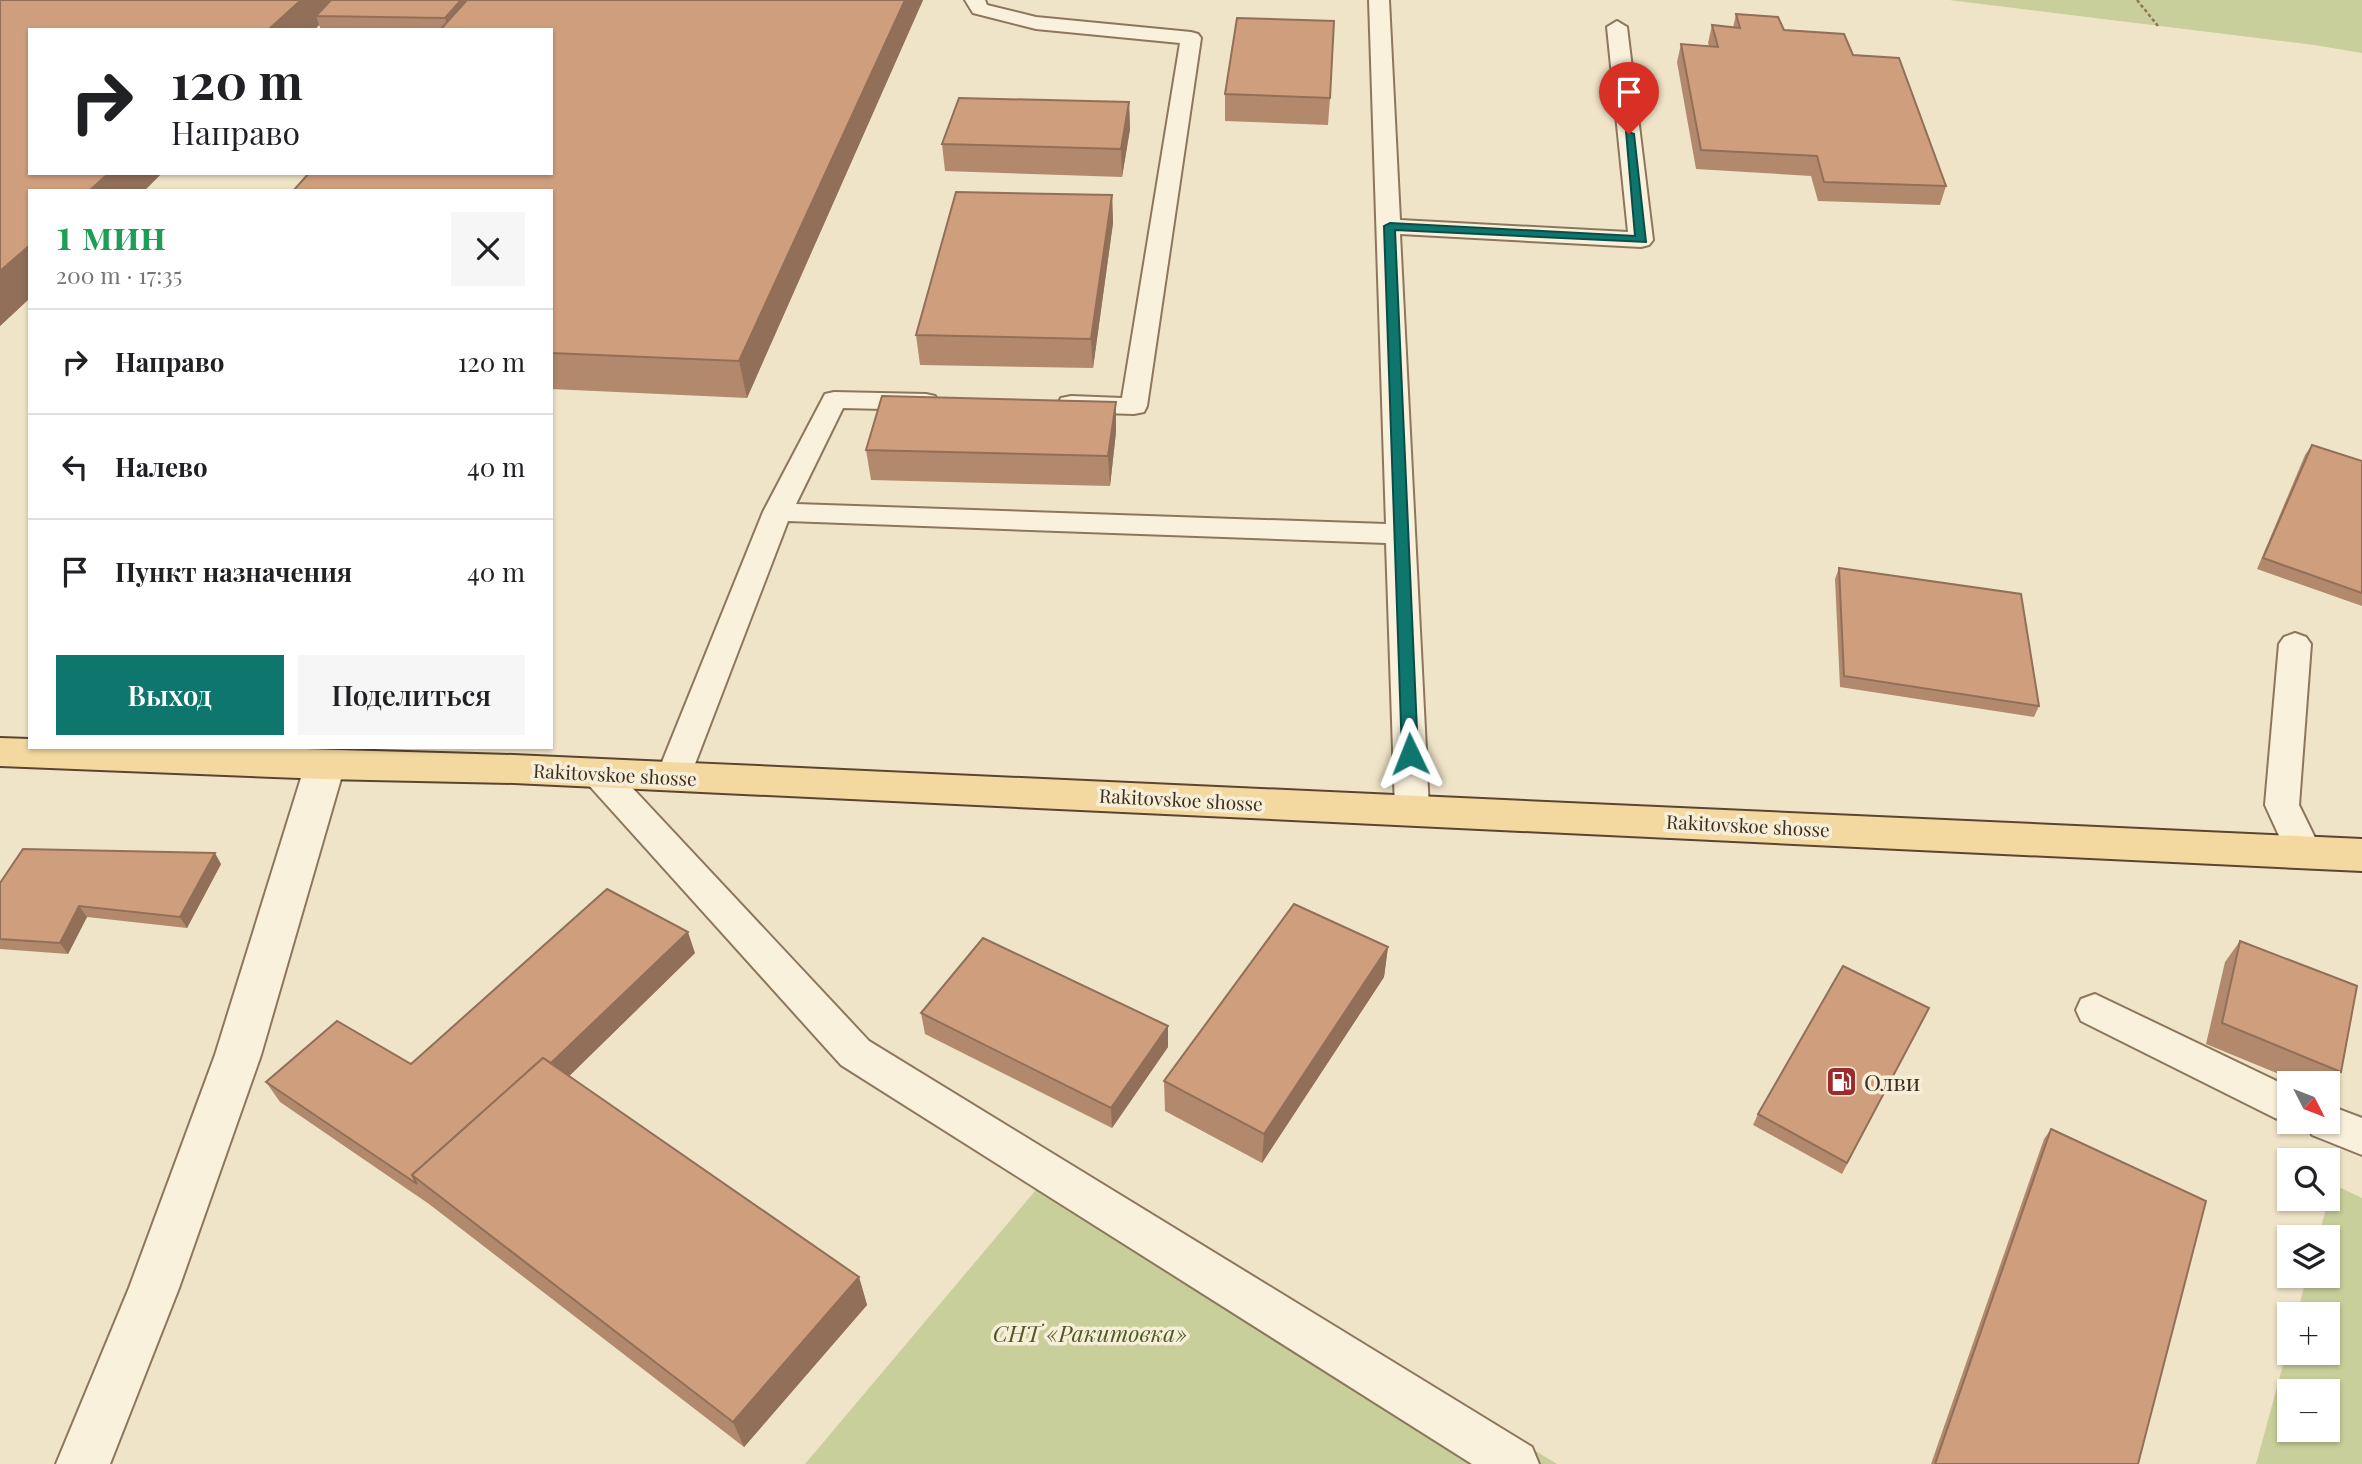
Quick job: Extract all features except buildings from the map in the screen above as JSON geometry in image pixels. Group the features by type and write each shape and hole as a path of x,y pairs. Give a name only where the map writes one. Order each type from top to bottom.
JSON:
{"main road":[{"name":"Rakitovskoe shosse","path":"0,751 597,773 2362,855"}],"street":[{"path":"83,1464 154,1288 238,1055 325,765"}],"lane":[{"path":"975,0 980,9 1036,23 1191,38 1134,406 1052,404"},
{"path":"1379,0 1412,810"},
{"path":"1390,226 1642,240 1617,27"},
{"path":"673,777 777,512 834,400 943,402"},
{"path":"777,512 1401,534"},
{"path":"2295,644 2282,805 2304,852"},
{"path":"597,773 855,1053 1515,1464"},
{"path":"2095,1010 2277,1100"},
{"path":"2340,1128 2362,1137"}],"path":[{"path":"2137,0 2158,26"}],"green space":[{"path":"1949,0 2362,0 2362,53 2314,45"},
{"name":"СНТ «Ракитовка»","path":"1062,1159 1557,1464 805,1464"},
{"path":"2340,1187 2362,1198 2362,1464 2256,1464 2277,1387 2277,1442 2340,1442 2340,1379 2279,1379 2283,1365 2340,1365 2340,1302 2300,1302 2304,1288 2340,1288 2340,1225 2321,1225 2325,1211 2340,1211"}],"place":[{"name":"Олви","path":"1841,1081"}],"route":[{"path":"1410,754 1390,226 1642,240 1629,134"}]}
